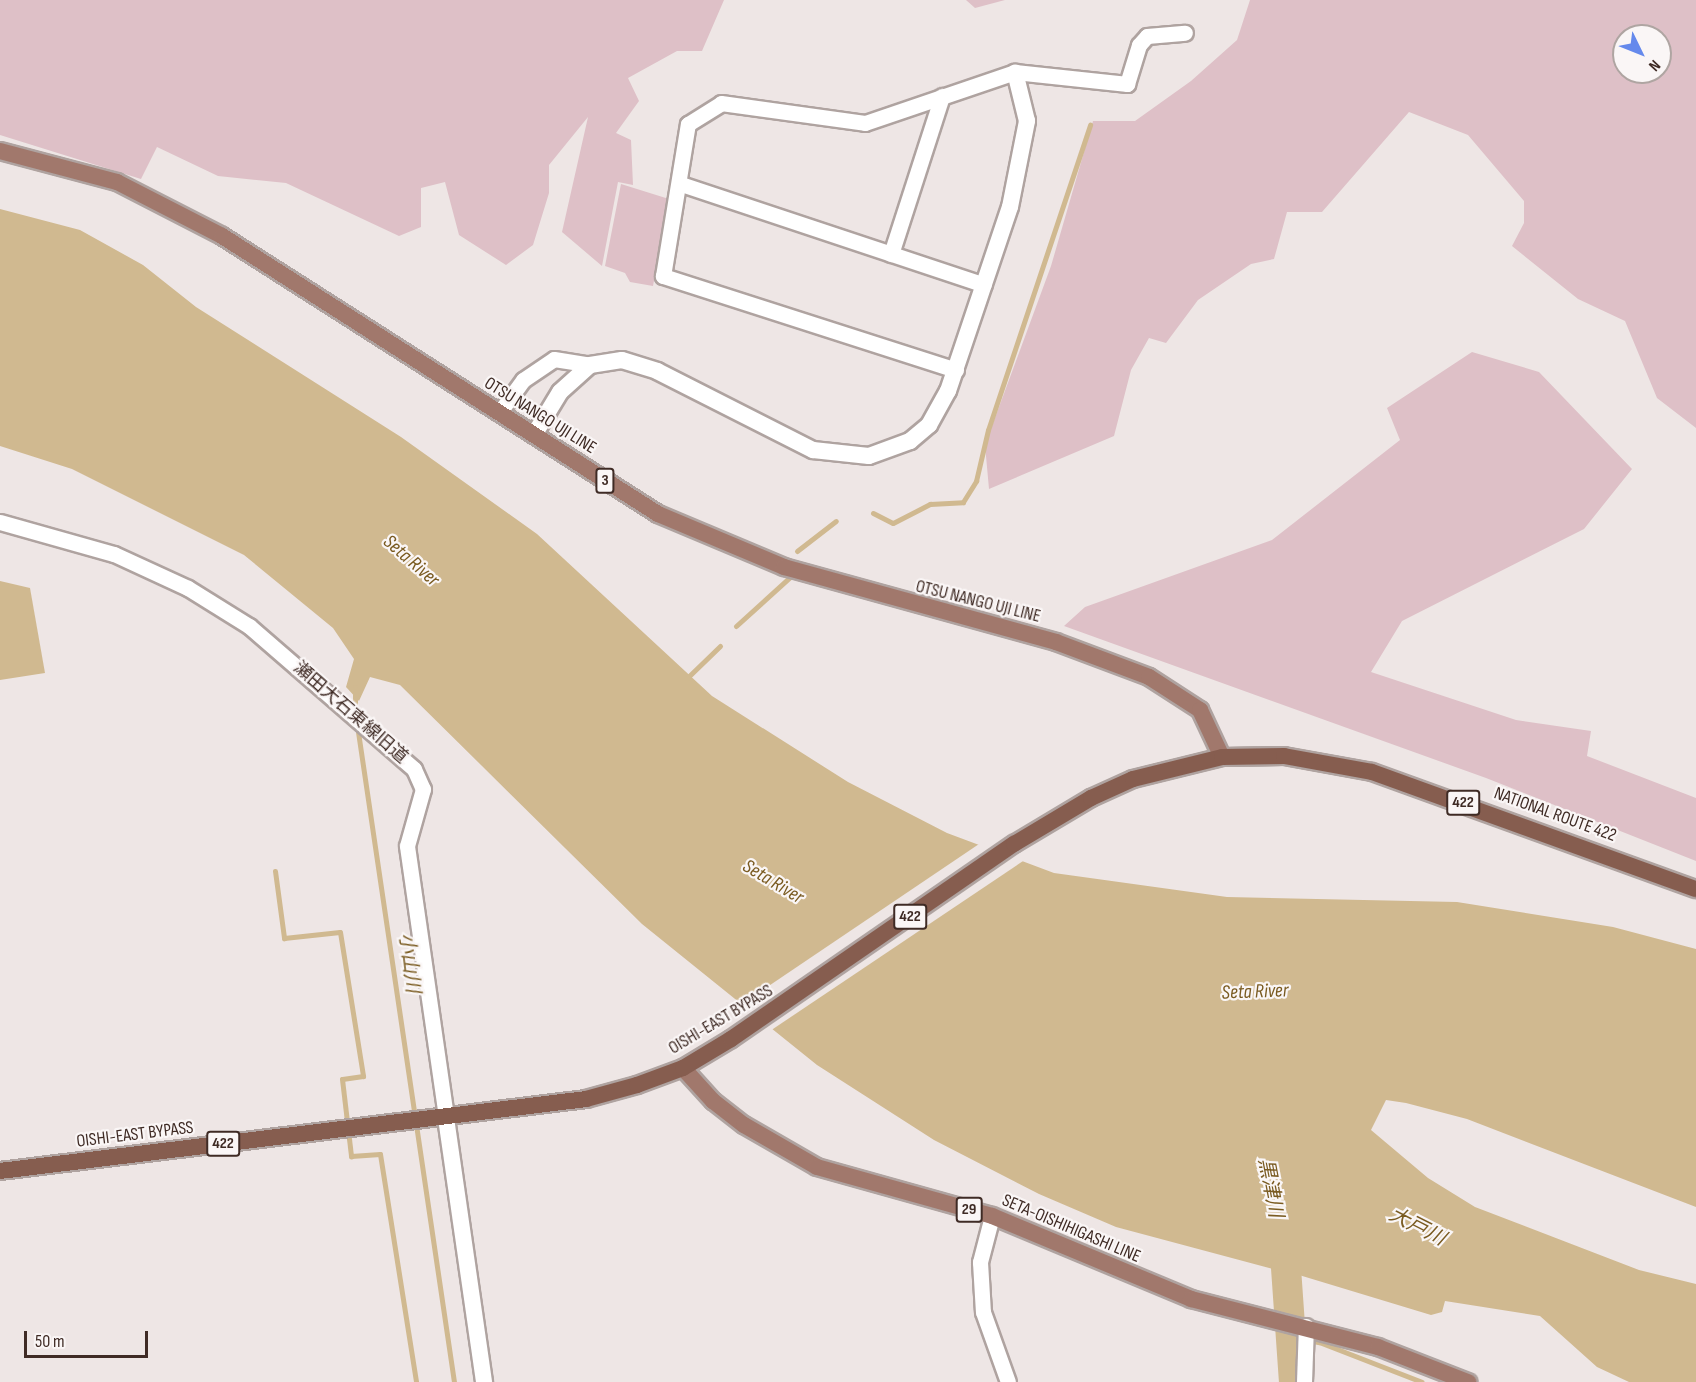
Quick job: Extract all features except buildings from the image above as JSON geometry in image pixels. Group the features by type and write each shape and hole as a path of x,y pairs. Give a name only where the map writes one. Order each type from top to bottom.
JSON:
{"highway":[{"name":"NATIONAL ROUTE 422","path":"1222,757 1284,756 1372,772 1696,890"},
{"name":"OISHI-EAST BYPASS","path":"0,1171 586,1100 683,1068 731,1039 1014,844 1091,798 1133,779 1222,757"}],"main road":[{"name":"OTSU NANGO UJI LINE","path":"0,151 117,182 222,236 658,514 784,567 1056,642 1149,677 1200,710 1222,757"},
{"name":"SETA-OISHIHIGASHI LINE","path":"683,1068 736,1119 817,1167 992,1216 1191,1299 1292,1323 1468,1382"}],"street":[{"path":"956,370 663,276 681,184 688,124 721,103 865,123 1015,72 1127,84 1139,45 1147,36 1185,33"},
{"path":"499,413 523,380 554,359 590,365 622,360 657,371 813,450 839,456 869,456 910,441 929,425 956,370 1021,165 1027,120 1015,72"},
{"path":"891,254 942,96"},
{"path":"681,184 984,285"},
{"path":"534,435 560,392 590,365"},
{"name":"瀬田大石東線旧道","path":"0,522 114,554 188,588 249,626 414,769 423,789 407,846 446,1118"},
{"path":"446,1118 484,1382"},
{"path":"992,1216 980,1262 984,1312 1008,1382"},
{"path":"1292,1323 1304,1382"}],"shaded area":[{"path":"0,0 724,0 702,51 677,51 628,78 639,101 616,133 631,140 633,185 618,182 602,266 562,232 588,117 549,165 549,193 533,245 506,265 459,235 445,182 421,188 421,227 399,236 286,183 218,176 157,147 141,179 0,135"},
{"path":"966,0 1005,0 975,8"},
{"path":"1250,0 1696,0 1696,428 1657,398 1625,321 1578,299 1512,246 1524,223 1524,201 1468,135 1409,112 1322,212 1287,212 1274,259 1251,264 1198,300 1166,343 1149,338 1131,370 1114,436 989,489 985,445 1051,266 1093,121 1135,121 1191,81 1237,40"},
{"path":"621,184 669,199 653,286 630,282 625,273 605,266"},
{"path":"1472,352 1539,372 1632,469 1584,529 1402,621 1371,672 1516,720 1591,731 1587,756 1696,798 1696,861 1486,778 1064,626 1085,607 1272,540 1400,440 1387,408"}],"water":[{"path":"0,209 80,230 143,265 196,307 401,437 537,534 712,696 848,782 947,833 1054,873 1227,897 1457,902 1613,927 1696,949 1696,1207 1467,1119 1406,1103 1386,1100 1371,1130 1428,1178 1475,1207 1639,1270 1696,1284 1696,1382 1629,1382 1597,1367 1540,1316 1445,1301 1442,1312 1431,1315 1299,1275 1291,1309 1282,1305 1280,1271 1116,1227 1039,1194 934,1140 817,1065 642,924 400,685 370,677 359,701 346,687 354,659 333,628 244,555 72,469 0,446"},
{"path":"0,581 30,588 45,673 0,680"}],"pier":[{"path":"982,842 1026,859 770,1031 739,1006"}],"waterway":[{"path":"873,513 893,523 930,504 963,502 976,481 988,430 1090,125"},
{"path":"797,551 836,521"},
{"path":"736,626 789,578"},
{"path":"687,678 720,646"},
{"name":"小山川","path":"355,687 355,713"},
{"name":"小山川","path":"357,725 454,1382"},
{"path":"275,871 284,938 340,932 363,1076 342,1079 351,1156 380,1154 416,1382"},
{"name":"黒津川","path":"1286,1268 1294,1382"},
{"path":"1287,1336 1319,1342 1422,1382"}],"water label":[{"name":"Seta River","path":"411,561"},
{"name":"Seta River","path":"773,882"},
{"name":"Seta River","path":"1255,992"},
{"name":"大戸川","path":"1417,1227"}]}
